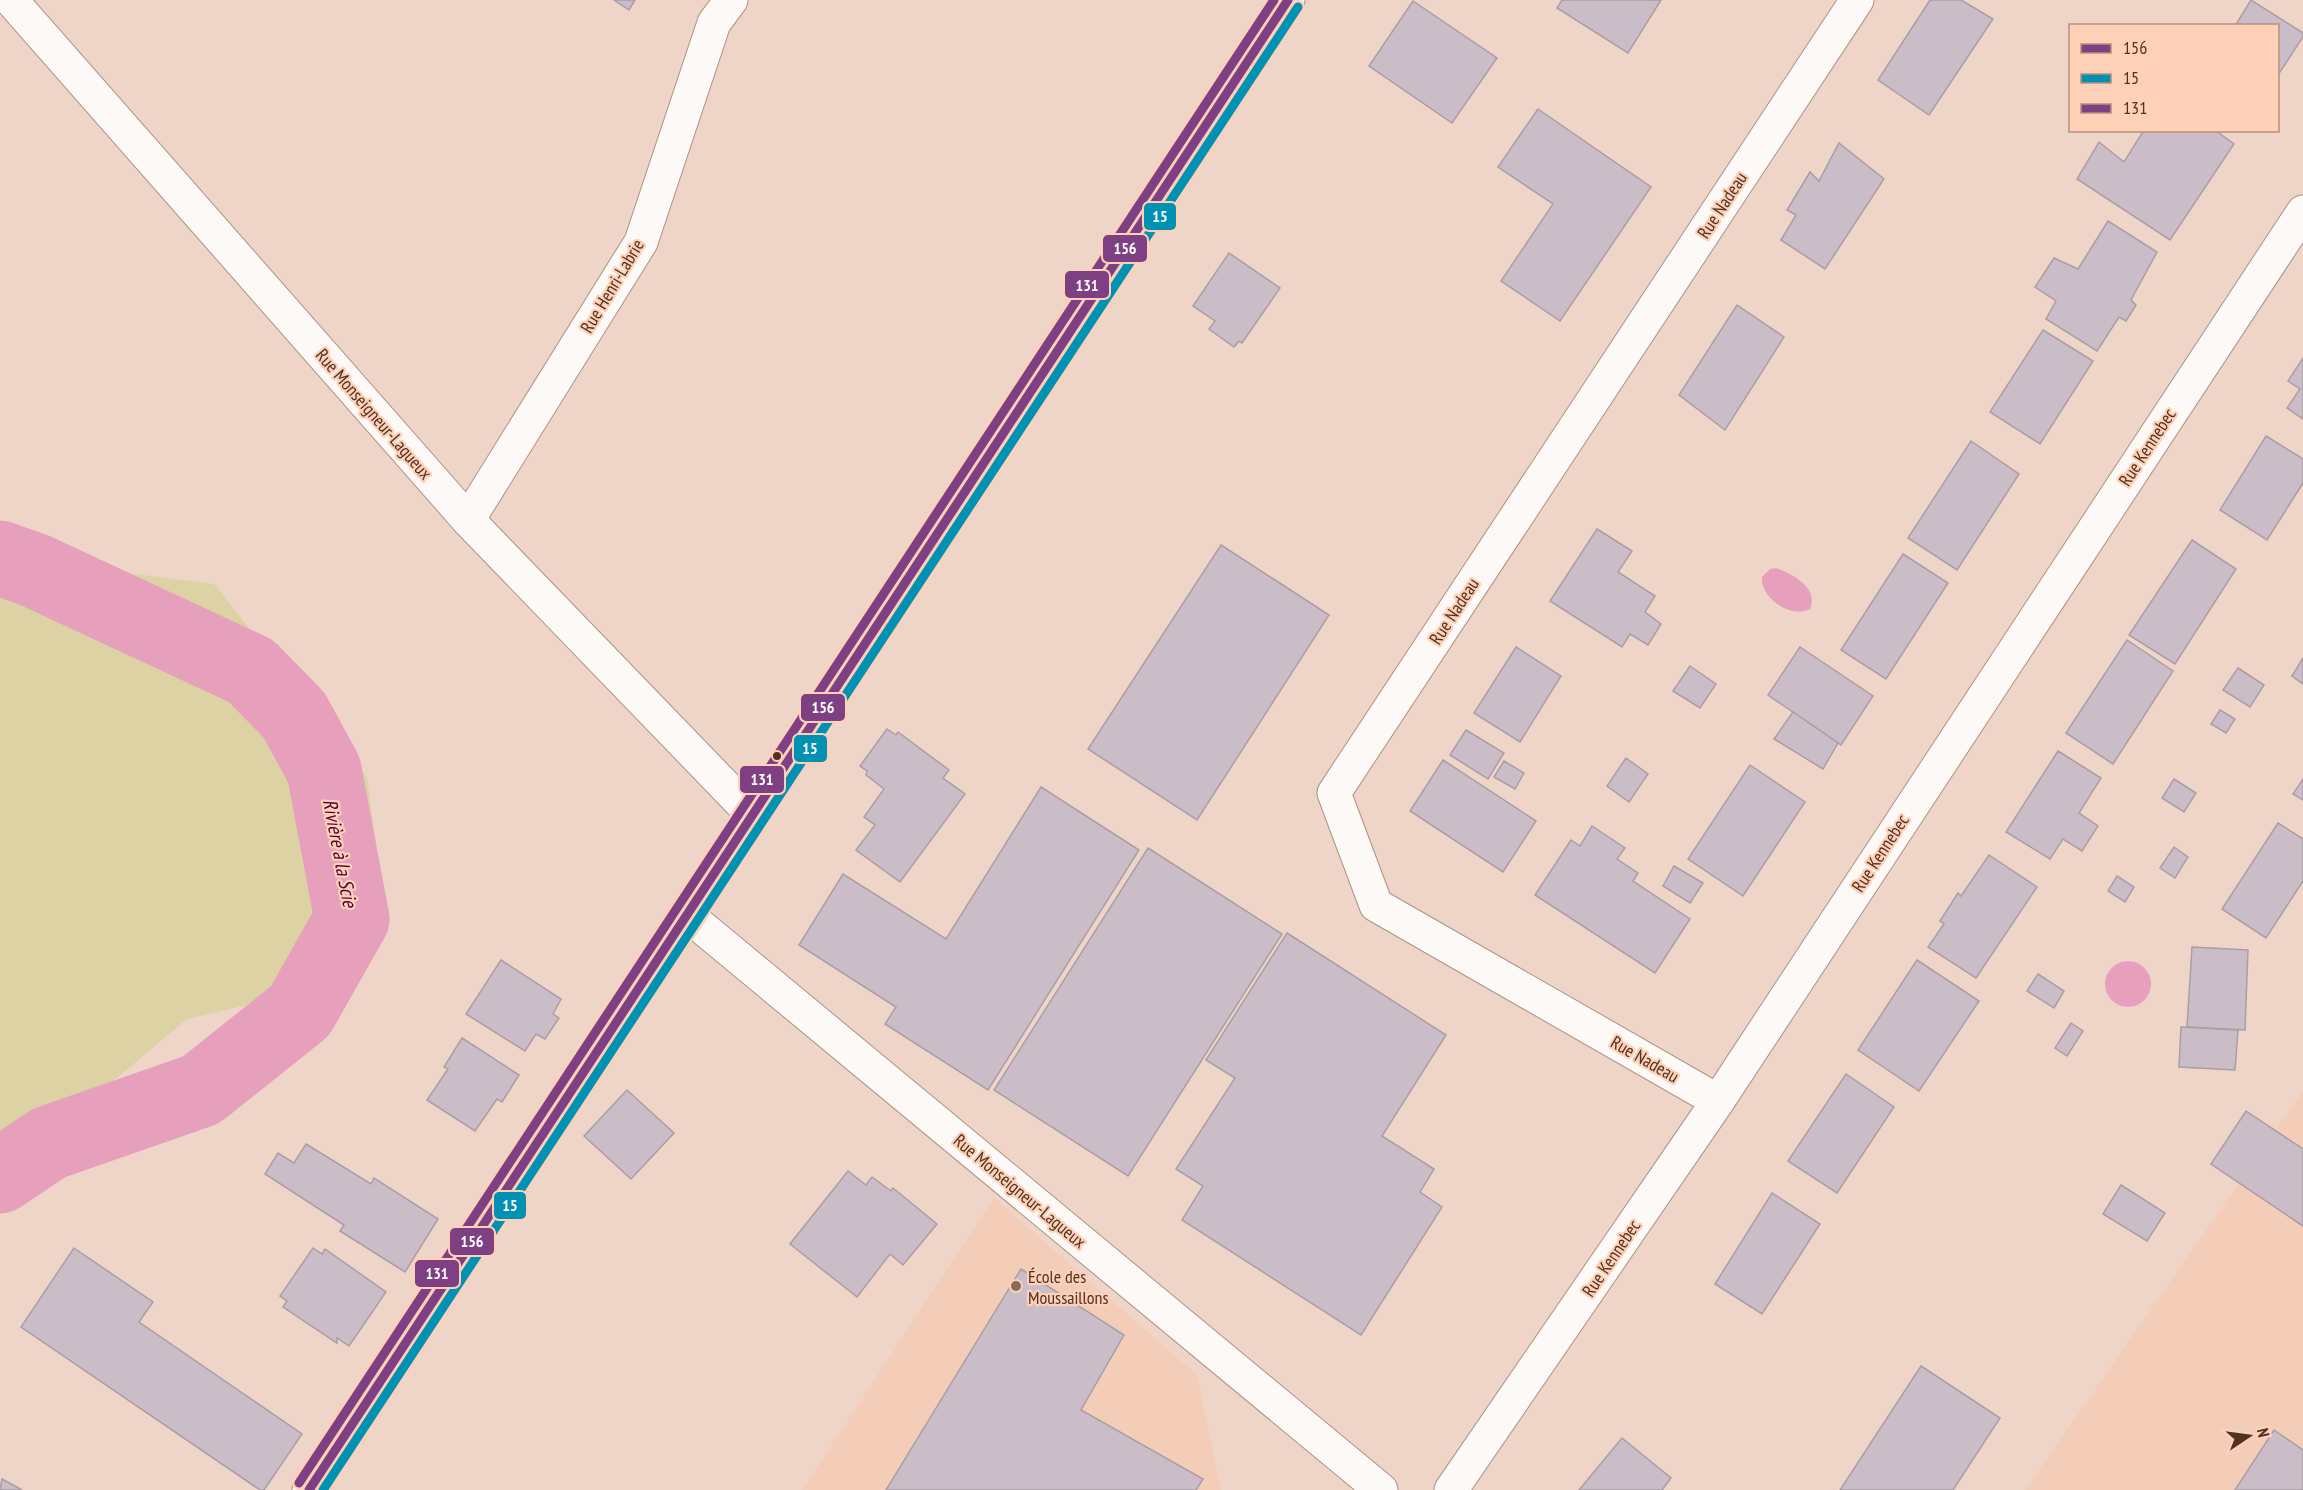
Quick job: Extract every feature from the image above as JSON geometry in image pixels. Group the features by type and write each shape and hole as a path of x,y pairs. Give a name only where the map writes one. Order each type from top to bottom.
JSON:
{"street":[{"name":"Rue Monseigneur-Lagueux","path":"11,0 468,520 752,814"},
{"name":"Rue Henri-Labrie","path":"468,520 641,242 714,23 731,0"},
{"path":"309,1490 1288,0"},
{"name":"Rue Nadeau","path":"1718,1101 1376,905 1334,794 1857,0"},
{"name":"Rue Kennebec","path":"1451,1490 1718,1101 2303,212"},
{"name":"Rue Monseigneur-Lagueux","path":"686,914 1381,1490"}],"shaded area":[{"path":"0,557 214,584 367,777 385,911 349,981 187,1019 35,1147 0,1190"},
{"path":"1776,568 1797,578 1808,588 1812,601 1810,609 1794,611 1786,609 1771,599 1763,585 1762,577 1770,569"},
{"path":"2128,961 2144,968 2151,984 2144,1000 2128,1007 2112,1000 2105,984 2112,968"},
{"path":"2303,1091 2303,1490 2025,1490"},
{"name":"École des Moussaillons","path":"994,1198 1197,1375 1221,1490 802,1490"}],"building":[{"path":"614,0 635,0 629,10"},
{"path":"1562,0 1661,0 1628,53 1557,8"},
{"path":"1930,0 1961,0 1993,19 1929,115 1878,80"},
{"path":"2251,0 2303,33 2303,37 2279,73 2279,24 2236,24"},
{"path":"1413,1 1497,58 1452,123 1369,66"},
{"path":"1538,109 1651,187 1560,321 1501,281 1553,204 1498,167"},
{"path":"2143,132 2218,132 2234,144 2170,240 2077,179 2099,142 2124,162"},
{"path":"1839,143 1884,179 1825,269 1781,240 1796,215 1787,210 1810,172 1819,181"},
{"path":"2108,221 2157,252 2131,300 2136,305 2126,321 2119,317 2097,351 2046,319 2056,301 2035,287 2054,258 2078,269"},
{"path":"1229,253 1280,288 1242,343 1239,341 1234,347 1209,329 1215,321 1193,306"},
{"path":"1737,305 1784,337 1725,430 1679,395"},
{"path":"2043,330 2093,361 2040,444 1990,412"},
{"path":"2303,358 2303,419 2287,408 2300,389 2288,381"},
{"path":"2266,436 2303,459 2303,483 2267,540 2220,510"},
{"path":"1971,441 2019,474 1957,570 1908,538"},
{"path":"1597,529 1632,551 1618,572 1655,596 1645,612 1661,624 1648,645 1630,634 1622,647 1550,601"},
{"path":"2192,540 2236,569 2175,664 2129,635"},
{"path":"1221,545 1329,615 1197,820 1088,749"},
{"path":"1903,554 1948,583 1886,679 1841,650"},
{"path":"2127,640 2173,671 2113,764 2066,733"},
{"path":"1516,647 1561,676 1520,742 1474,713"},
{"path":"1800,647 1873,696 1841,745 1768,695"},
{"path":"2303,658 2303,684 2292,676"},
{"path":"1690,666 1716,684 1700,708 1673,691"},
{"path":"2238,668 2264,685 2250,707 2223,690"},
{"path":"2220,710 2235,719 2226,733 2211,724"},
{"path":"1793,712 1838,743 1823,769 1774,739"},
{"path":"887,729 896,735 898,732 949,770 943,778 965,794 900,882 856,850 875,825 864,817 884,789 866,775 867,771 860,766"},
{"path":"1466,730 1504,753 1488,779 1450,755"},
{"path":"2058,751 2101,778 2079,813 2098,826 2082,851 2063,839 2050,859 2006,832"},
{"path":"1626,758 1648,774 1629,802 1607,786"},
{"path":"1443,760 1536,821 1503,872 1410,811"},
{"path":"1504,761 1524,773 1515,789 1494,777"},
{"path":"1750,765 1805,802 1743,896 1688,859"},
{"path":"2174,779 2196,793 2184,812 2162,798"},
{"path":"2303,779 2303,800 2293,794"},
{"path":"1041,787 1139,850 988,1090 885,1024 896,1007 799,945 843,874 946,939"},
{"path":"2278,823 2303,839 2303,881 2266,938 2222,909"},
{"path":"1592,826 1625,848 1617,859 1638,873 1633,881 1690,919 1655,973 1535,895 1571,840 1580,846"},
{"path":"2174,847 2188,857 2175,878 2160,868"},
{"path":"1148,848 1282,934 1128,1176 994,1090"},
{"path":"1989,855 2037,887 1976,978 1928,947 1944,924 1940,921 1958,893 1961,896"},
{"path":"1674,866 1703,883 1690,903 1663,886"},
{"path":"2117,876 2134,887 2125,902 2108,891"},
{"path":"1287,933 1446,1035 1382,1136 1434,1169 1420,1192 1442,1207 1361,1335 1182,1220 1203,1186 1176,1169 1235,1078 1206,1060"},
{"path":"2192,947 2248,950 2245,1030 2187,1027"},
{"path":"501,960 561,999 553,1014 559,1018 545,1039 536,1034 525,1051 466,1014"},
{"path":"1917,960 1979,1001 1919,1091 1858,1050"},
{"path":"2038,974 2064,991 2054,1008 2027,991"},
{"path":"2071,1023 2083,1031 2067,1056 2055,1048"},
{"path":"2181,1027 2238,1030 2235,1070 2179,1067"},
{"path":"462,1038 519,1075 502,1102 497,1099 475,1131 427,1100 448,1069 444,1067"},
{"path":"1846,1074 1894,1107 1837,1193 1788,1161"},
{"path":"627,1090 674,1133 631,1179 584,1136"},
{"path":"2246,1111 2303,1149 2303,1226 2211,1164"},
{"path":"306,1144 371,1184 374,1178 438,1219 405,1272 340,1231 344,1225 265,1174 278,1153 294,1163"},
{"path":"848,1171 866,1185 872,1177 891,1191 893,1188 937,1224 903,1265 890,1254 857,1297 790,1244"},
{"path":"2121,1185 2165,1213 2147,1241 2103,1214"},
{"path":"1772,1193 1820,1224 1762,1314 1715,1284"},
{"path":"74,1248 153,1302 139,1322 302,1434 264,1490 260,1490 21,1327"},
{"path":"313,1248 322,1254 325,1249 386,1292 349,1346 337,1338 337,1343 283,1307 287,1301 280,1296"},
{"path":"1021,1269 1124,1335 1081,1410 1203,1479 1196,1490 886,1490"},
{"path":"1921,1366 2000,1418 1953,1490 1840,1490"},
{"path":"2274,1430 2303,1450 2303,1490 2235,1490"},
{"path":"1622,1438 1671,1478 1662,1490 1579,1490"},
{"path":"2,1479 22,1490 0,1490"}],"waterway":[{"name":"Rivière à la Scie","path":"0,558 34,570 251,671 294,715 324,770 352,919 300,1011 201,1090 49,1143 0,1176"}],"transit line":[{"name":"131","path":"299,1483 1274,0"},
{"name":"156","path":"309,1490 1288,0"},
{"name":"15","path":"323,1490 1298,7"}],"place":[{"name":"École des Moussaillons","path":"1016,1286"}]}
